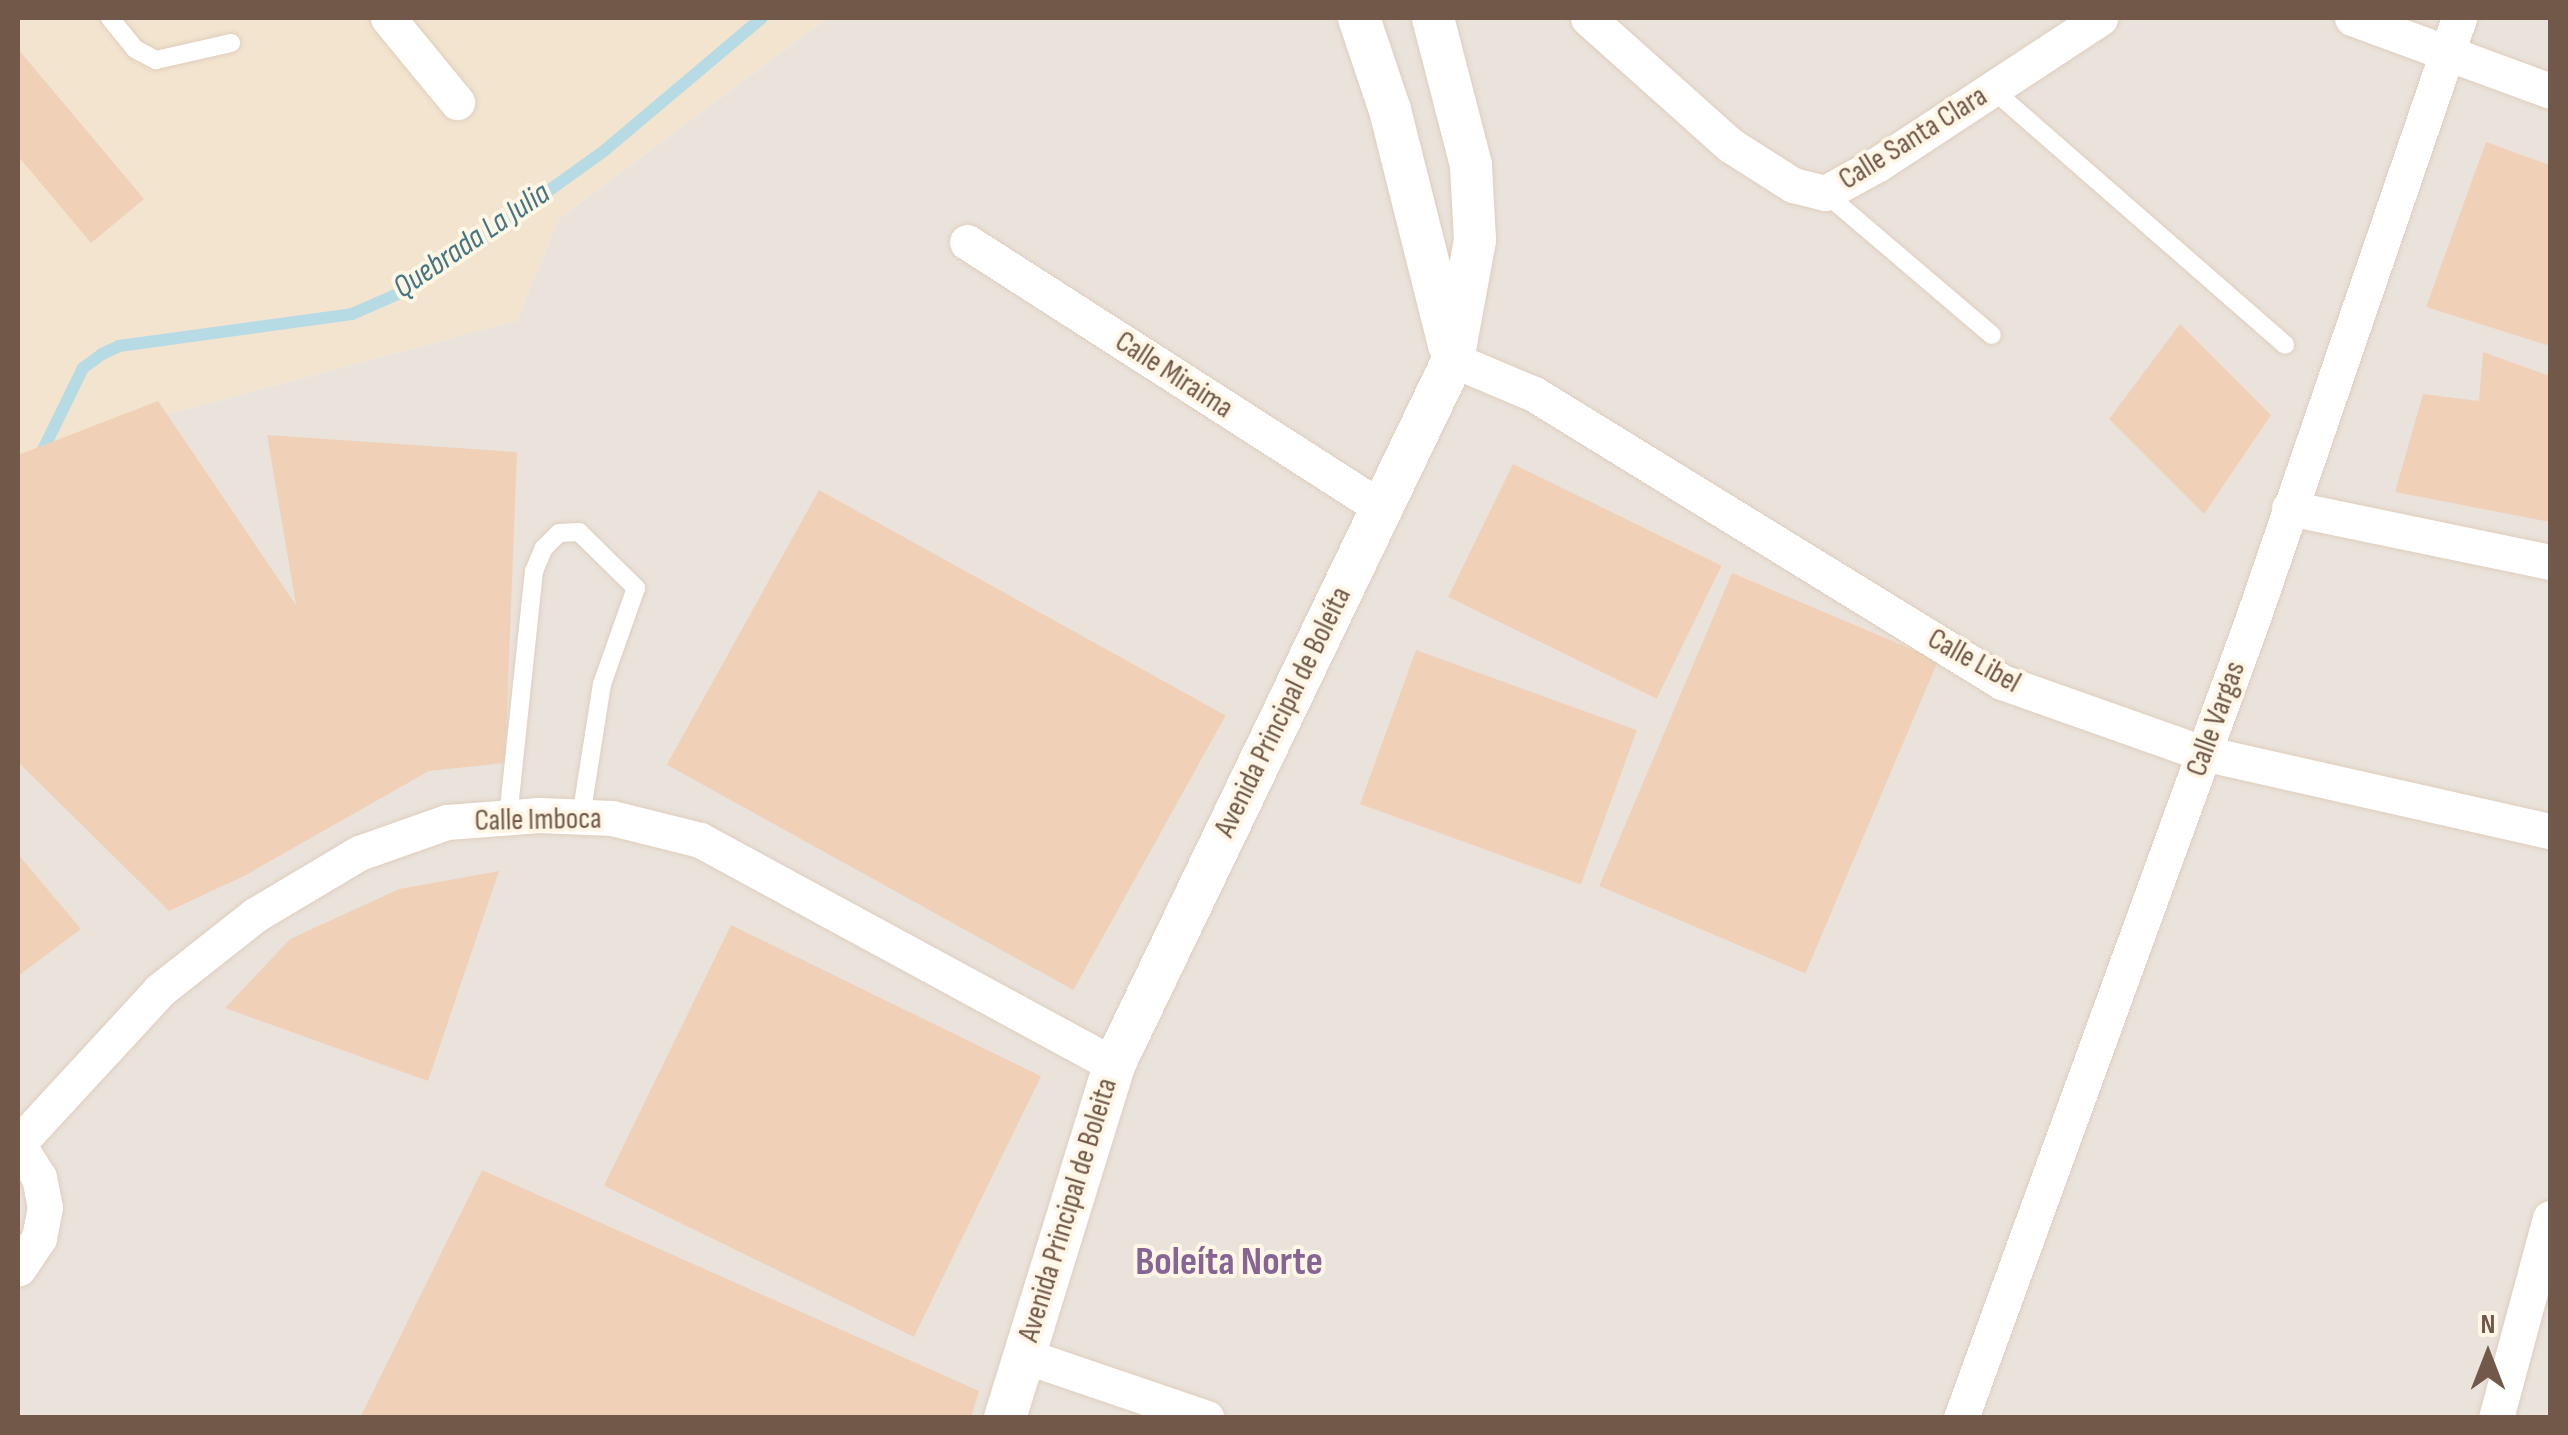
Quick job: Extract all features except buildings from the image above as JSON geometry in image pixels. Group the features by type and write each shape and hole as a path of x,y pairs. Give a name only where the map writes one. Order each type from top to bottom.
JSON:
{"street":[{"path":"388,18 457,102"},
{"path":"1360,18 1390,110 1453,360"},
{"name":"Avenida Principal de Boleíta","path":"1114,1065 1453,360 1475,240 1471,165 1433,18"},
{"name":"Calle Santa Clara","path":"1588,18 1730,145 1793,185 1825,193 2100,18"},
{"path":"2352,18 2550,90"},
{"name":"Calle Vargas","path":"1961,1418 2204,752 2459,18"},
{"name":"Calle Miraima","path":"967,242 1380,508"},
{"name":"Calle Libel","path":"1453,360 1534,394 2002,682 2204,752 2550,831"},
{"path":"2289,508 2550,562"},
{"name":"Calle Imboca","path":"18,1269 39,1238 44,1208 39,1177 18,1144 160,990 256,915 359,853 448,822 582,816 658,826 700,840 1114,1065"},
{"name":"Avenida Principal de Boleita","path":"1022,1355 1114,1065"},
{"path":"2496,1418 2550,1218"},
{"path":"1005,1418 1022,1355 1207,1418"}],"lane":[{"path":"110,18 142,56 156,60 231,43"},
{"path":"1992,88 2285,345"},
{"path":"1825,193 1992,335"},
{"path":"508,818 534,571 544,548 559,533 580,532 636,588 602,684 582,816"}],"shaded area":[{"path":"18,18 828,18 559,219 517,321 76,439 29,501 18,507"},
{"path":"828,18 2550,18 2550,1417 18,1417 18,507 29,501 75,439 517,321 559,219"}],"waterway":[{"name":"Quebrada La Julia","path":"18,477 42,452 83,368 102,354 119,346 352,314 416,286 605,150 762,18"}],"district":[{"name":"Boleíta Norte","path":"1229,1262"}]}
